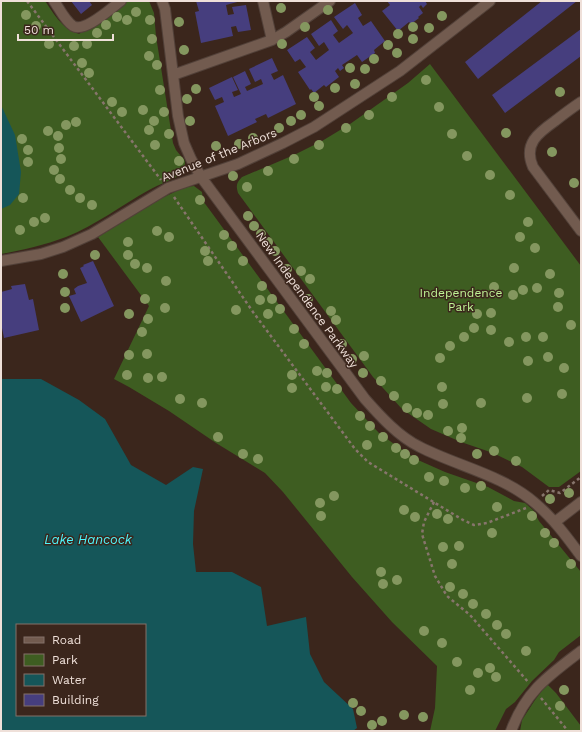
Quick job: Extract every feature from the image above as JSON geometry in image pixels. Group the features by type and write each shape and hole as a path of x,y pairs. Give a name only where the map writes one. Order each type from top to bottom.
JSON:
{"street":[{"path":"54,1 72,25 77,28 92,23 121,1"},
{"name":"New Independence Parkway","path":"162,1 165,9 178,116 184,143 191,160 201,177 365,400 388,424 419,446 490,477 518,491 535,502 555,522 581,556"},
{"path":"263,1 272,40"},
{"path":"173,75 272,40 330,1"},
{"name":"Avenue of the Arbors","path":"1,261 41,254 63,247 92,234 168,188 201,177 264,152 314,127 400,71 490,1"},
{"path":"581,102 537,135 533,140 530,152 533,167 581,231"},
{"path":"555,522 581,502"},
{"path":"511,731 516,716 534,690 548,675 581,651"}],"path":[{"path":"27,1 168,188 253,312 355,449 368,462 463,520 474,524 487,523 529,507 549,490 560,494 581,478"},
{"path":"434,502 424,522 422,534 435,576 447,596 470,615 523,675 568,731"}],"green space":[{"path":"1,1 45,1 63,25 79,34 127,1 149,1 154,13 156,36 173,143 176,150 185,161 185,165 180,175 149,190 77,232 42,245 1,254"},
{"name":"Independence Park","path":"430,64 581,266 581,471 559,487 549,487 522,467 493,453 461,442 431,429 402,409 373,377 238,193 237,185 242,177 294,155 322,141 350,124 408,83"},
{"path":"194,186 202,192 203,201 351,403 379,433 418,460 445,472 488,487 514,501 525,503 533,510 539,521 581,572 581,635 559,652 554,660 532,681 515,702 506,709 495,731 430,731 435,708 437,666 392,622 352,577 283,492 265,473 216,443 169,411 114,379 149,306 98,237 162,198 185,187"},
{"path":"547,684 556,693 581,726 581,731 520,731 522,720"}],"water":[{"path":"1,105 15,135 21,172 19,194 10,205 1,209"},
{"name":"Lake Hancock","path":"1,379 41,379 79,400 105,419 131,465 166,485 193,467 203,469 194,511 193,544 196,572 232,572 261,587 267,626 306,617 310,654 324,682 353,709 357,728 353,731 1,731"}],"building":[{"path":"71,1 89,1 92,5 81,14"},
{"path":"196,1 241,1 226,5 228,15 234,14 232,7 246,5 251,30 238,32 236,26 231,27 233,36 201,43 195,12 199,11"},
{"path":"387,1 425,1 427,4 423,8 421,5 419,7 423,13 418,17 419,18 411,24 409,22 398,31 382,11 390,5"},
{"path":"542,1 577,1 478,79 465,62"},
{"path":"355,3 362,15 358,18 363,26 371,21 385,41 374,50 375,53 362,62 357,55 342,65 344,68 340,71 338,68 335,71 339,77 326,87 324,85 314,93 311,89 310,90 298,72 306,67 300,59 295,62 287,50 307,37 315,48 310,52 316,60 329,50 324,42 319,46 311,34 331,20 338,31 333,35 339,43 353,33 347,25 343,29 334,17"},
{"path":"581,29 581,56 505,113 492,95"},
{"path":"272,58 278,71 271,74 274,80 283,75 296,104 268,118 266,114 255,119 257,122 228,136 215,106 224,102 222,97 215,100 209,88 232,77 238,90 232,92 234,97 241,94 233,77 245,71 251,84 245,87 247,91 263,84 261,79 255,82 249,69"},
{"path":"93,261 114,306 81,322 69,296 76,294 74,289 78,286 87,283 80,268 84,266 83,265"},
{"path":"25,284 29,300 33,299 39,330 4,338 1,323 1,292 12,289 11,286"}]}
